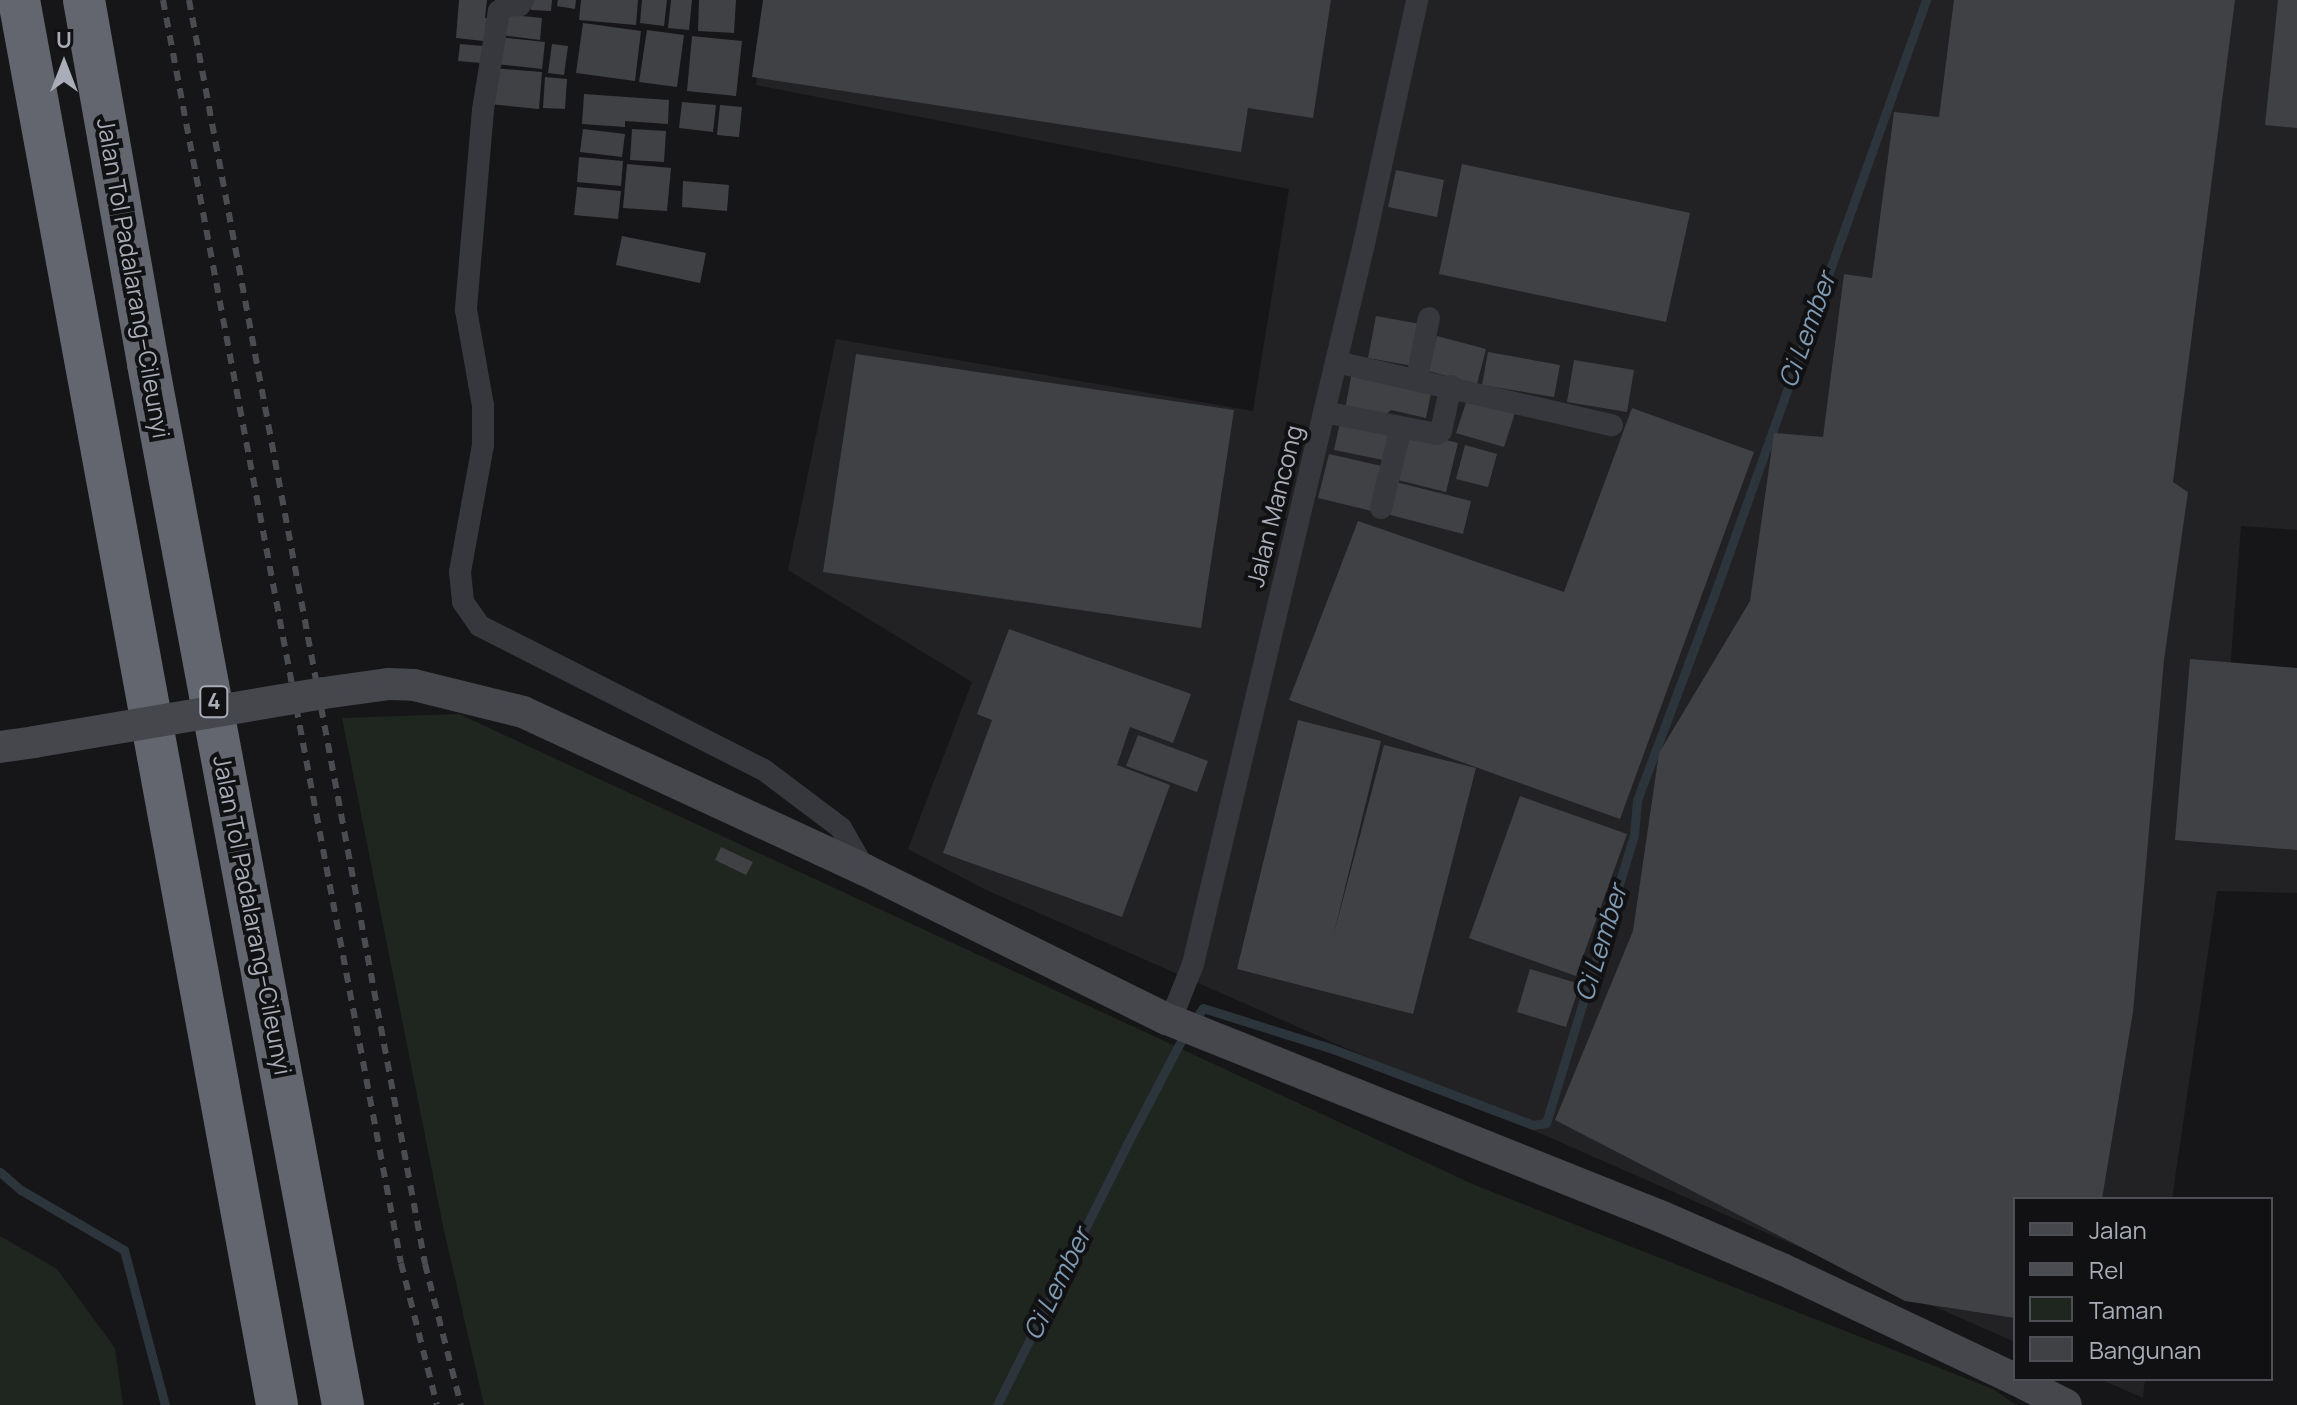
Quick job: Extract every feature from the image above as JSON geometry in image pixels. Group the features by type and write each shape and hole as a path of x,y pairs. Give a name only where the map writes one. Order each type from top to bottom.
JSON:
{"highway":[{"path":"19,0 277,1405"},
{"name":"Jalan Tol Padalarang–Cileunyi","path":"84,0 148,364 343,1405"}],"street":[{"path":"523,0 520,5 506,6 499,11 483,110 466,310 483,405 483,445 460,572 463,602 480,626 764,770 841,828 865,870"},
{"name":"Jalan Mancong","path":"1181,1020 1336,362 1417,0"},
{"path":"1417,379 1429,318"},
{"path":"1336,362 1612,425"},
{"path":"1324,412 1441,433 1451,386"},
{"path":"1381,508 1401,428"},
{"path":"0,747 389,684 414,685 523,712 1181,1020 1660,1216 1782,1269 2013,1378"},
{"path":"2019,1381 2066,1405"}],"shaded area":[{"path":"767,0 2297,0 2297,530 2241,526 2230,671 2297,675 2297,893 2217,891 2172,1197 2013,1197 2013,1341 984,889 908,849 972,682 788,570 836,339 1253,411 1289,189 756,85"},
{"path":"2105,1381 2145,1381 2143,1398"}],"green space":[{"path":"459,714 1477,1186 1993,1389 2016,1405 484,1405 443,1226 342,718"},
{"path":"0,1236 57,1269 115,1348 123,1405 0,1405"}],"building":[{"path":"459,0 487,0 485,18 495,19 493,42 456,38"},
{"path":"531,0 552,0 551,11 531,10"},
{"path":"558,0 576,0 575,9 557,6"},
{"path":"581,0 638,0 636,25 579,20"},
{"path":"642,0 667,0 664,26 640,23"},
{"path":"671,0 692,0 689,30 668,28"},
{"path":"699,0 736,0 734,33 698,31"},
{"path":"763,0 1331,0 1313,118 1248,108 1241,152 752,77"},
{"path":"1954,0 2235,0 2173,482 2188,492 2164,660 2133,1012 2102,1197 2013,1197 2013,1318 1905,1301 1555,1120 1633,931 1659,753 1750,601 1774,433 1823,437 1844,274 1872,278 1894,112 1939,117"},
{"path":"2278,0 2297,0 2297,128 2265,125"},
{"path":"503,14 542,18 540,40 500,35"},
{"path":"583,23 641,31 635,81 576,73"},
{"path":"647,30 684,35 677,87 639,82"},
{"path":"692,36 742,41 736,96 687,91"},
{"path":"498,37 545,42 542,69 496,64"},
{"path":"460,44 483,46 481,63 458,61"},
{"path":"552,44 568,46 564,75 548,73"},
{"path":"492,68 542,72 539,109 489,104"},
{"path":"545,77 567,79 565,109 543,108"},
{"path":"584,94 669,100 668,124 625,121 625,127 582,124"},
{"path":"682,102 716,105 713,132 679,128"},
{"path":"720,105 742,107 739,137 717,135"},
{"path":"583,129 625,134 622,157 580,152"},
{"path":"632,129 666,131 664,162 630,160"},
{"path":"579,157 623,161 621,186 577,182"},
{"path":"627,164 671,168 667,211 623,208"},
{"path":"1462,164 1690,213 1666,322 1439,274"},
{"path":"1396,170 1444,180 1437,217 1388,207"},
{"path":"683,181 729,185 727,211 682,207"},
{"path":"577,187 621,191 618,219 574,215"},
{"path":"622,236 706,253 700,283 616,265"},
{"path":"1376,316 1420,324 1413,366 1368,358"},
{"path":"1437,336 1486,349 1477,384 1428,371"},
{"path":"1488,352 1560,365 1554,397 1482,385"},
{"path":"856,354 1234,410 1201,628 823,572"},
{"path":"1574,360 1634,370 1627,412 1567,402"},
{"path":"1352,372 1432,389 1426,418 1391,410 1378,421 1344,414"},
{"path":"1469,393 1517,407 1504,447 1456,433"},
{"path":"1632,408 1754,452 1620,819 1289,700 1358,521 1564,592"},
{"path":"1341,418 1390,429 1383,460 1334,450"},
{"path":"1402,429 1458,443 1446,492 1390,478"},
{"path":"1465,445 1497,454 1488,487 1456,479"},
{"path":"1329,454 1386,467 1376,512 1318,498"},
{"path":"1392,481 1471,501 1463,534 1383,513"},
{"path":"1009,629 1191,694 1173,743 1130,727 1117,765 1170,785 1122,917 943,853 992,720 977,714"},
{"path":"2190,659 2297,668 2297,850 2175,840"},
{"path":"1298,720 1381,741 1333,937 1384,745 1476,768 1413,1014 1237,969"},
{"path":"1138,735 1208,761 1197,792 1126,766"},
{"path":"1520,796 1627,834 1576,976 1469,938"},
{"path":"721,847 753,862 746,875 715,860"},
{"path":"1530,969 1580,984 1566,1027 1517,1012"}],"waterway":[{"name":"Ci Lember","path":"997,1405 1127,1144 1182,1039 1203,1008 1333,1049 1533,1125 1546,1123 1634,835 1637,800 1713,598 1926,0"},
{"path":"0,1172 21,1190 124,1250 165,1405"}],"railway":[{"path":"163,0 401,1263 437,1405"},
{"path":"189,0 425,1264 461,1405"}]}
